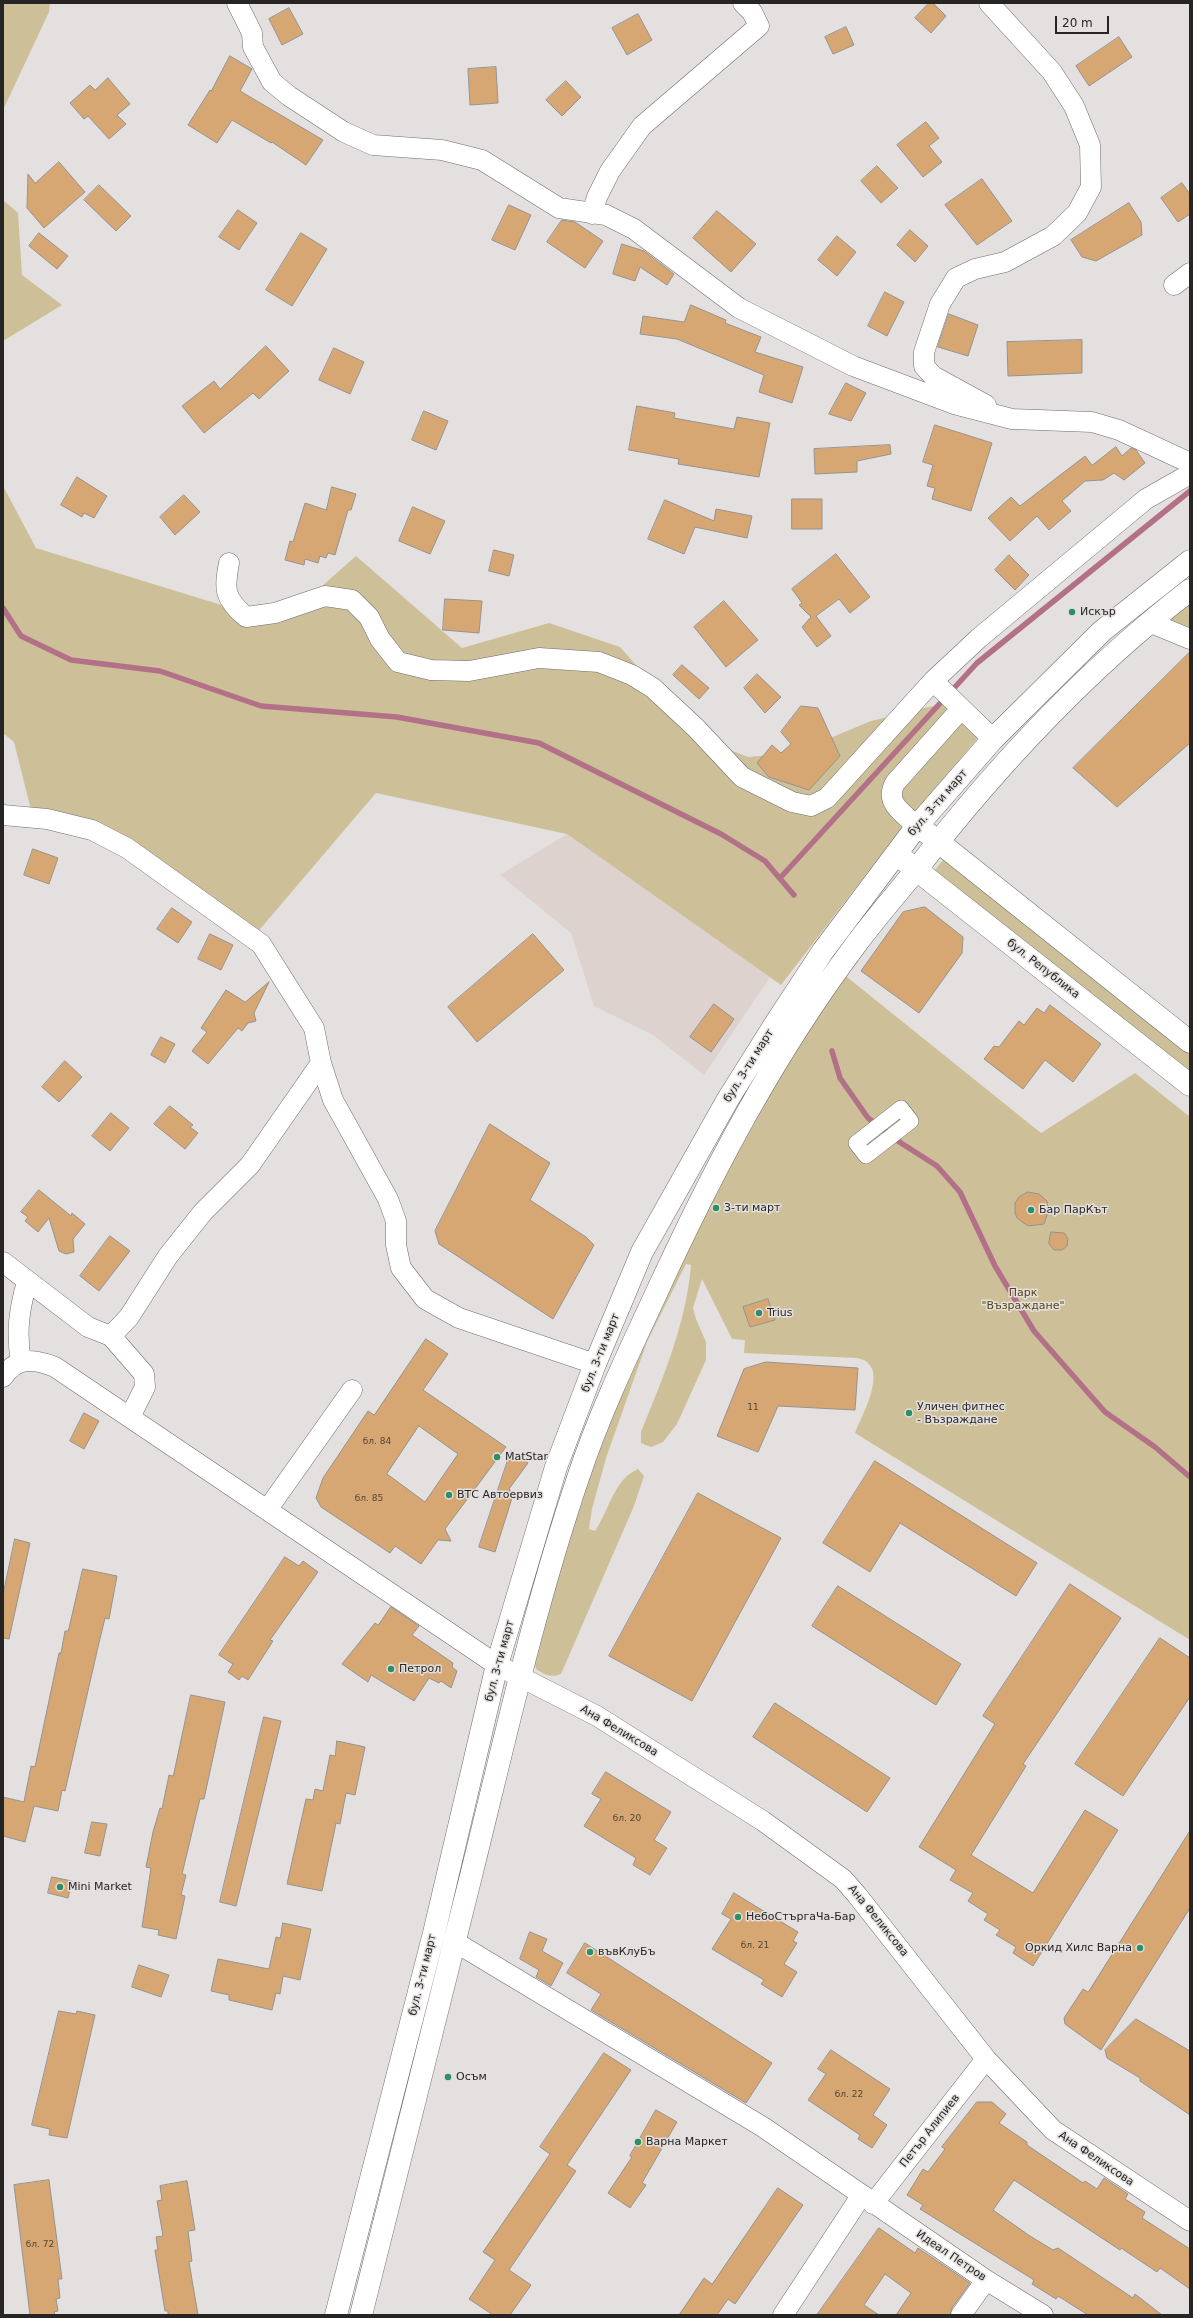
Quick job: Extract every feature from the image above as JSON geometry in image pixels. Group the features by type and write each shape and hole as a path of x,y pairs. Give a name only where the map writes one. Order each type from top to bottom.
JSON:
{"street":[{"path":"237,3 252,33 252,47 272,82 289,96 344,132 373,145 442,150 482,160 559,208 606,215 634,229 739,308 853,366 954,404 1012,419 1092,422 1119,430 1190,462"},
{"path":"592,214 597,197 610,171 642,126 759,26 752,12 742,3"},
{"path":"989,3 1052,72 1074,106 1090,145 1091,187 1077,213 1053,236 1005,262 975,269 956,278 940,304 924,352 924,366 933,376 1012,419"},
{"path":"1174,285 1190,273"},
{"path":"1190,474 1146,499 979,638 892,790 891,799 895,806 917,826 1190,1042"},
{"name":"бул. 3-ти март","path":"336,2315 434,1933 497,1665 556,1467 595,1364 642,1252 728,1100 823,951 917,826 993,739 1102,631 1190,561"},
{"path":"229,563 225,587 231,605 246,617 275,613 325,596 352,600 369,617 380,638 398,662 431,670 469,671 539,658 599,662 632,675 654,688 696,728 742,777 792,802 811,806 827,798 947,695"},
{"name":"бул. 3-ти март","path":"361,2315 520,1676 579,1476 615,1383 699,1200 752,1102 796,1033 853,948 937,841 1008,759 1078,686 1149,622 1190,590"},
{"path":"1149,622 1190,639"},
{"path":"947,695 993,739"},
{"path":"3,815 47,819 92,830 127,848 261,944 314,1028 321,1062 333,1100 388,1199 396,1221 396,1245 401,1268 425,1299 459,1318 595,1364"},
{"name":"бул. Република","path":"895,854 1190,1085"},
{"path":"111,1336 129,1317 168,1256 203,1212 250,1165 321,1062"},
{"path":"3,1262 27,1282 88,1327 111,1336 144,1374 145,1387 130,1417"},
{"path":"3,1377 21,1362 17,1338 21,1305 27,1282"},
{"name":"Ана Феликсова","path":"21,1362 37,1360 55,1367 497,1665 597,1716 762,1820 843,1879 867,1907 986,2058 1053,2130 1190,2221"},
{"path":"267,1510 352,1390"},
{"name":"Идеал Петров","path":"455,1942 763,2126 867,2200 986,2280 1043,2315"},
{"name":"Петър Алипиев","path":"783,2315 867,2200 986,2058"},
{"path":"961,2315 986,2280"}],"shaded area":[{"path":"567,834 770,977 704,1075 653,1035 594,1006 571,933 500,875"}],"green space":[{"path":"3,3 50,3 49,12 3,110"},
{"path":"3,200 18,213 22,275 62,305 3,341"},
{"path":"3,486 36,548 280,623 356,556 462,648 549,623 620,647 702,739 748,757 794,753 871,721 949,702 981,734 890,843 781,985 567,834 376,793 255,935 89,834 34,822 14,742 3,733"},
{"path":"1190,590 1190,626 1180,635 1149,622"},
{"path":"950,852 1190,1042 1190,1076 928,878"},
{"name":"Парк \"Възраждане\"","path":"842,973 1041,1133 1135,1073 1190,1117 1190,1640 855,1433 870,1397 874,1378 872,1369 866,1361 857,1358 744,1353 745,1340 732,1339 702,1279 693,1308 706,1342 706,1360 677,1424 663,1442 651,1447 641,1443 641,1432 679,1330 691,1265 686,1264 647,1342 606,1458 592,1509 589,1529 595,1531 618,1487 630,1473 638,1469 644,1476 634,1506 561,1674 551,1676 545,1674 536,1669 534,1658 591,1467 674,1268 719,1190 739,1140"}],"building":[{"path":"929,3 933,3 946,16 931,33 915,18"},
{"path":"289,8 303,34 282,45 269,19"},
{"path":"638,14 652,40 627,55 612,28"},
{"path":"846,27 854,45 833,54 825,37"},
{"path":"1119,37 1132,57 1089,86 1076,66"},
{"path":"230,56 252,69 240,91 323,140 306,165 272,142 271,143 232,120 217,143 188,125 210,90 211,91"},
{"path":"496,67 498,103 470,105 468,69"},
{"path":"108,78 130,104 117,115 126,124 109,139 88,116 84,119 70,103 90,85 95,90"},
{"path":"566,81 581,97 562,116 546,100"},
{"path":"926,122 939,138 929,146 942,162 923,177 897,145"},
{"path":"59,162 85,192 44,228 27,208 28,174 35,183"},
{"path":"877,166 898,188 881,203 861,181"},
{"path":"982,179 1012,221 977,245 945,205"},
{"path":"1182,183 1190,194 1190,214 1178,222 1161,198"},
{"path":"99,185 131,216 116,231 84,200"},
{"path":"1129,203 1141,222 1142,235 1096,261 1082,257 1071,240"},
{"path":"509,205 531,215 515,250 492,240"},
{"path":"238,210 257,223 239,250 219,237"},
{"path":"717,211 756,244 731,272 693,238"},
{"path":"562,220 575,222 603,241 585,268 547,242"},
{"path":"910,230 928,246 915,262 897,245"},
{"path":"39,233 68,256 57,269 29,246"},
{"path":"301,233 327,249 292,306 266,290"},
{"path":"837,236 856,252 837,276 818,260"},
{"path":"622,244 644,251 674,274 667,285 640,267 635,281 613,274"},
{"path":"885,292 904,302 887,336 868,326"},
{"path":"691,305 726,320 725,323 761,337 755,352 803,367 792,403 759,392 764,375 677,339 640,334 643,316 684,322"},
{"path":"949,314 978,325 968,356 938,347"},
{"path":"1082,340 1082,373 1008,376 1007,342"},
{"path":"266,346 289,371 259,399 253,393 204,433 182,406 214,381 220,389"},
{"path":"334,348 364,362 350,394 319,380"},
{"path":"846,383 866,393 851,421 829,414"},
{"path":"637,406 675,413 674,418 734,429 737,417 770,423 759,477 678,464 679,459 629,450"},
{"path":"424,411 448,421 436,450 412,440"},
{"path":"935,425 992,443 971,511 932,499 935,488 927,486 933,465 923,462"},
{"path":"890,445 891,454 857,461 857,472 815,474 814,449"},
{"path":"1116,447 1122,456 1131,448 1136,450 1145,463 1124,480 1114,473 1103,480 1085,481 1062,501 1071,511 1049,530 1037,516 1010,541 988,518 1011,497 1020,506 1085,456 1092,465"},
{"path":"77,477 107,496 94,518 84,513 82,517 61,505"},
{"path":"332,487 356,494 351,510 348,510 335,555 328,553 326,558 320,556 318,563 305,559 304,565 285,560 290,541 293,542 305,503 326,510"},
{"path":"184,495 200,512 175,535 160,517"},
{"path":"792,499 822,499 822,529 792,529"},
{"path":"665,500 714,521 716,509 752,516 747,538 695,527 684,554 648,539"},
{"path":"413,507 445,521 430,554 399,541"},
{"path":"494,550 514,555 509,576 489,571"},
{"path":"836,554 870,597 850,613 839,599 816,616 831,636 817,647 802,627 811,617 799,605 802,603 792,589"},
{"path":"1009,555 1029,575 1015,590 995,570"},
{"path":"445,599 482,601 479,633 443,630"},
{"path":"724,601 758,640 726,667 694,627"},
{"path":"1190,652 1190,743 1117,807 1073,768"},
{"path":"682,665 709,688 699,699 673,675"},
{"path":"757,674 781,697 765,713 744,688"},
{"path":"801,706 818,708 840,756 809,790 769,777 757,763 772,745 781,753 791,744 781,732"},
{"path":"33,849 58,858 49,884 24,875"},
{"path":"925,907 963,937 962,953 919,1013 861,971 903,912"},
{"path":"172,908 192,922 178,943 157,929"},
{"path":"210,934 233,945 221,970 198,959"},
{"path":"533,934 564,970 477,1042 448,1007"},
{"path":"269,982 254,1013 256,1021 248,1023 242,1031 238,1028 208,1064 192,1051 207,1032 201,1028 226,990 245,1002"},
{"path":"714,1004 734,1019 711,1052 690,1037"},
{"path":"1050,1005 1101,1044 1073,1082 1045,1060 1023,1089 984,1059 994,1046 999,1047 1019,1021 1024,1025 1037,1008 1044,1013"},
{"path":"161,1037 175,1044 165,1063 151,1055"},
{"path":"65,1061 82,1077 59,1102 42,1087"},
{"path":"170,1106 193,1125 190,1127 198,1133 185,1149 154,1124"},
{"path":"111,1113 129,1128 110,1151 92,1136"},
{"path":"490,1124 550,1163 530,1200 586,1237 594,1245 553,1319 439,1244 435,1231"},
{"path":"39,1190 71,1216 72,1213 85,1224 73,1239 74,1252 66,1254 59,1251 49,1218 38,1232 25,1221 28,1217 21,1212"},
{"name":"Бар ПарКът","path":"1028,1192 1039,1194 1047,1201 1048,1212 1044,1224 1028,1226 1017,1218 1015,1213 1015,1203 1019,1197"},
{"path":"1051,1232 1064,1233 1068,1239 1067,1246 1062,1250 1054,1250 1049,1244"},
{"path":"110,1236 130,1251 99,1291 80,1276"},
{"name":"Trius","path":"768,1299 775,1320 750,1327 743,1307"},
{"path":"426,1339 448,1354 423,1390 506,1447 445,1529 451,1541 438,1540 421,1564 395,1546 390,1553 321,1507 316,1498 323,1478 368,1411 374,1415","holes":["419,1426 458,1454 425,1502 387,1474"]},
{"path":"766,1362 858,1368 855,1410 778,1406 758,1452 717,1436 744,1369"},
{"path":"84,1413 99,1421 84,1449 70,1441"},
{"path":"511,1451 528,1463 509,1489 513,1495 495,1552 479,1547"},
{"path":"875,1461 1037,1563 1016,1596 900,1523 870,1572 823,1543"},
{"path":"698,1493 781,1538 692,1701 609,1656"},
{"path":"15,1539 30,1543 9,1639 3,1638 3,1595"},
{"path":"285,1557 299,1566 303,1561 318,1572 270,1640 273,1641 248,1680 242,1676 239,1680 228,1672 233,1664 219,1655"},
{"path":"83,1569 117,1576 109,1619 105,1618 65,1791 62,1790 58,1811 34,1806 25,1842 3,1836 3,1797 24,1802 31,1766 35,1767 59,1653 61,1653 65,1631 68,1631"},
{"path":"1070,1584 1121,1618 1023,1764 1026,1766 971,1855 1033,1893 1085,1810 1118,1830 1033,1966 1013,1953 1016,1947 996,1935 1000,1930 984,1920 988,1914 968,1901 973,1893 950,1880 956,1870 919,1847 995,1724 983,1716"},
{"path":"838,1586 961,1664 936,1705 812,1626"},
{"path":"391,1607 419,1626 412,1635 453,1663 452,1667 457,1671 451,1688 441,1681 439,1683 429,1678 414,1701 371,1675 368,1682 342,1664 375,1623 378,1625"},
{"path":"1160,1638 1190,1658 1190,1697 1123,1796 1075,1764"},
{"path":"191,1695 225,1702 204,1799 200,1799 182,1874 186,1875 181,1895 185,1896 176,1939 158,1935 159,1930 142,1927 151,1868 146,1867 153,1832 160,1808 162,1809 169,1775 173,1776"},
{"path":"775,1703 890,1778 867,1812 753,1737"},
{"path":"264,1717 281,1721 236,1906 220,1902"},
{"path":"337,1741 365,1747 355,1795 346,1793 340,1824 336,1823 322,1891 287,1884 306,1799 313,1800 315,1789 323,1791 330,1755 335,1756"},
{"path":"606,1772 671,1812 654,1840 667,1848 650,1875 633,1865 636,1858 584,1826 601,1799 592,1794"},
{"path":"92,1822 107,1824 100,1856 85,1853"},
{"name":"Оркид Хилс Варна","path":"1190,1831 1190,1908 1101,2050 1065,2024 1064,2018 1083,1989 1088,1992"},
{"name":"Mini Market","path":"52,1877 72,1881 68,1898 48,1893"},
{"path":"734,1893 798,1932 793,1941 797,1943 784,1964 797,1972 782,1997 761,1984 764,1980 712,1949 731,1919 722,1914"},
{"path":"283,1923 311,1929 300,1980 283,1976 280,1994 276,1993 272,2010 229,2000 229,1995 211,1991 218,1959 269,1969 276,1937 280,1938"},
{"path":"530,1932 547,1939 542,1951 563,1963 551,1986 536,1977 539,1970 520,1959"},
{"path":"585,1943 772,2063 746,2103 591,2010 601,1994 567,1973"},
{"path":"139,1965 169,1975 161,1997 132,1987"},
{"path":"59,2011 76,2014 77,2011 95,2015 67,2138 49,2135 50,2129 32,2125"},
{"path":"1136,2019 1190,2051 1190,2115 1140,2081 1140,2078 1107,2058 1105,2050"},
{"path":"831,2050 890,2089 873,2115 887,2125 872,2148 858,2139 860,2135 808,2100 826,2074 818,2069"},
{"path":"604,2053 631,2070 567,2165 576,2171 509,2270 531,2285 510,2315 493,2315 469,2299 495,2260 483,2252 550,2154 540,2147"},
{"path":"977,2102 992,2102 1006,2114 999,2123 1027,2142 1027,2145 1083,2183 1085,2181 1097,2189 1104,2178 1128,2194 1125,2199 1145,2212 1142,2218 1190,2249 1190,2289 1160,2268 1157,2272 1121,2248 1120,2250 1014,2180 993,2210 1053,2250 1058,2248 1133,2298 1135,2294 1162,2315 1088,2315 1058,2296 1056,2299 1032,2284 1034,2280 920,2209 923,2205 907,2195 923,2169 928,2172 945,2149 942,2147"},
{"path":"656,2110 677,2122 642,2183 646,2185 630,2208 608,2193 632,2157 630,2156"},
{"path":"49,2180 62,2279 58,2279 60,2298 56,2299 58,2311 54,2312 55,2315 30,2315 14,2185"},
{"path":"187,2181 195,2230 188,2231 192,2261 189,2262 198,2315 168,2315 168,2311 165,2311 155,2250 158,2250 156,2237 163,2236 157,2201 162,2200 160,2186"},
{"path":"778,2188 803,2205 735,2304 728,2299 717,2315 679,2315 704,2278 712,2284"},
{"path":"879,2228 915,2253 918,2248 970,2283 952,2308 950,2315 896,2315 911,2293 885,2274 864,2305 879,2315 817,2315"}],"waterway":[{"path":"780,878 977,663 1190,491"},
{"path":"3,608 21,636 71,660 160,671 261,706 397,717 539,743 721,834 765,861 794,895"},
{"path":"832,1051 840,1078 868,1118 901,1143 937,1166 960,1192 995,1266 1034,1331 1105,1412 1155,1447 1190,1477"}],"place":[{"name":"Искър","path":"1072,612"},
{"name":"3-ти март","path":"716,1208"},
{"name":"Бар ПарКът","path":"1031,1210"},
{"name":"Trius","path":"759,1313"},
{"name":"Уличен фитнес - Възраждане","path":"909,1413"},
{"name":"MatStar","path":"497,1457"},
{"name":"ВТС Автоервиз","path":"449,1495"},
{"name":"Петрол","path":"391,1669"},
{"name":"Mini Market","path":"60,1887"},
{"name":"НебоСтъргаЧа-Бар","path":"738,1917"},
{"name":"Оркид Хилс Варна","path":"1140,1948"},
{"name":"въвКлуБъ","path":"590,1952"},
{"name":"Осъм","path":"448,2077"},
{"name":"Варна Маркет","path":"638,2142"}]}
